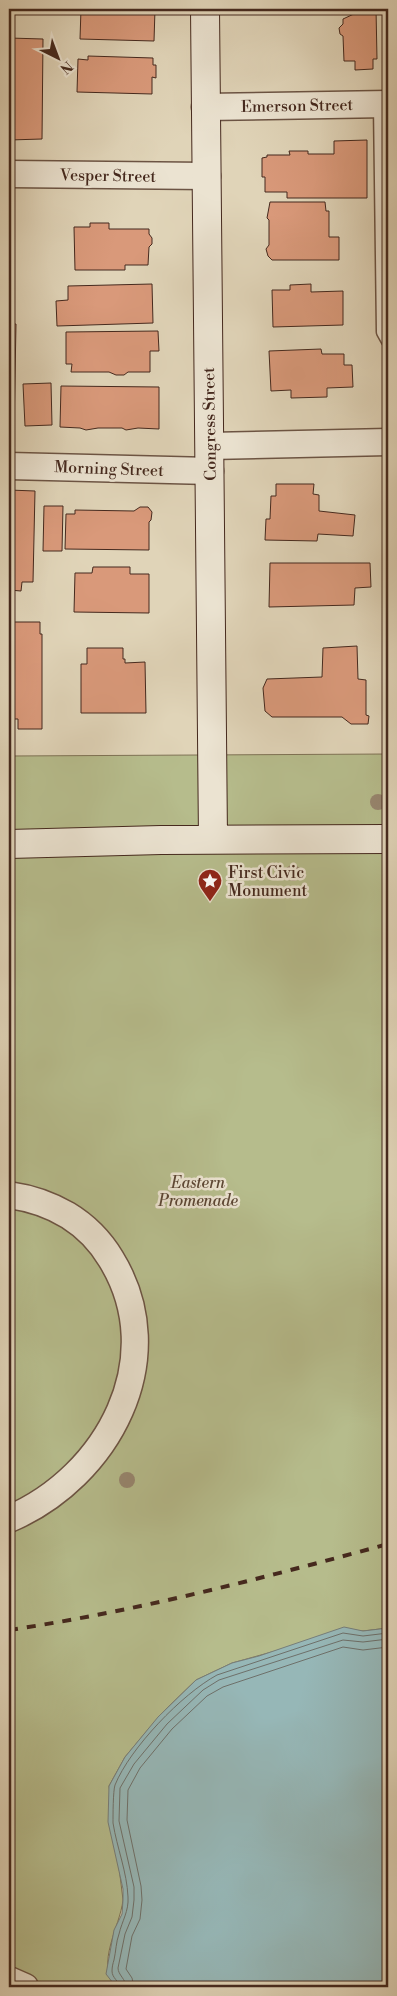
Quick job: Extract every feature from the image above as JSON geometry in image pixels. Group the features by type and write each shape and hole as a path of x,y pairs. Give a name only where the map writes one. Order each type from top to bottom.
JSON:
{"street":[{"name":"Congress Street","path":"205,9 213,840"},
{"name":"Emerson Street","path":"206,107 384,104"},
{"name":"Vesper Street","path":"9,174 207,176"},
{"name":"Morning Street","path":"9,466 210,459 388,442"},
{"path":"9,844 388,839"},
{"path":"9,1195 49,1205 75,1220 93,1235 108,1254 123,1281 132,1310 135,1338 132,1368 125,1396 108,1434 98,1449 75,1475 50,1497 9,1519"},
{"path":"9,1981 13,1987"},
{"path":"9,1981 26,1987"}],"lane":[{"path":"384,104 386,337"}],"green space":[{"name":"Eastern Promenade","path":"388,754 388,1628 363,1631 351,1630 232,1663 196,1680 167,1708 125,1757 109,1786 123,1900 108,1956 110,1978 116,1987 9,1987 9,756"}],"water":[{"path":"344,1627 363,1631 388,1628 388,1987 116,1987 106,1974 114,1930 122,1914 123,1889 108,1822 109,1786 125,1757 158,1717 196,1680 232,1663 259,1656"}],"building":[{"path":"81,9 155,9 154,41 80,39"},
{"path":"356,9 376,9 377,59 373,59 373,69 355,70 355,61 344,61 343,36 340,34 339,28 343,24 343,19 356,13"},
{"path":"9,38 43,39 42,139 9,140"},
{"path":"88,56 153,58 153,65 156,65 156,78 152,77 152,94 77,92 78,59 88,60"},
{"path":"367,140 367,198 287,198 287,192 265,192 265,177 262,177 262,158 267,157 267,155 290,155 289,151 308,151 308,154 334,154 334,141"},
{"path":"270,202 325,202 326,211 329,211 329,237 339,237 339,260 272,260 268,256 266,249 269,245 269,220 267,218"},
{"path":"90,223 109,223 109,229 149,229 152,244 149,247 148,265 125,265 125,270 75,270 74,227 90,227"},
{"path":"152,284 153,323 57,326 56,301 68,300 68,286"},
{"path":"311,284 311,292 343,291 343,325 273,327 272,290 290,290 290,285"},
{"path":"9,324 16,324 14,429 9,429"},
{"path":"158,331 159,351 150,351 150,372 128,372 124,375 116,375 109,372 71,372 72,364 66,364 66,332"},
{"path":"321,349 322,354 344,354 344,365 352,365 353,387 327,388 327,397 291,398 291,390 271,391 269,351"},
{"path":"51,383 52,425 25,426 23,384"},
{"path":"61,386 159,387 159,429 138,428 126,430 122,428 98,428 86,430 60,427"},
{"path":"276,484 314,484 313,494 319,495 319,511 355,515 353,536 318,534 317,541 265,540 266,519 270,519 271,496 276,496"},
{"path":"9,490 35,491 33,582 22,582 21,591 9,590"},
{"path":"44,506 63,506 62,551 43,551"},
{"path":"140,507 148,507 152,512 149,522 149,550 65,549 66,514 75,514 75,510 134,511"},
{"path":"270,563 370,563 371,587 355,588 354,605 269,607"},
{"path":"93,567 130,567 130,574 149,574 149,613 74,612 75,573 92,573"},
{"path":"9,622 40,622 40,634 42,634 42,729 18,729 18,719 11,719 9,716"},
{"path":"357,646 358,679 366,680 366,715 369,716 368,724 351,724 342,717 272,717 265,711 263,688 267,679 322,677 323,648"},
{"path":"87,648 123,648 125,663 145,662 146,713 81,713 81,664 87,664"}],"railway":[{"path":"9,1630 153,1603 247,1581 388,1544"}],"place":[{"name":"First Civic Monument","path":"210,902"}]}
